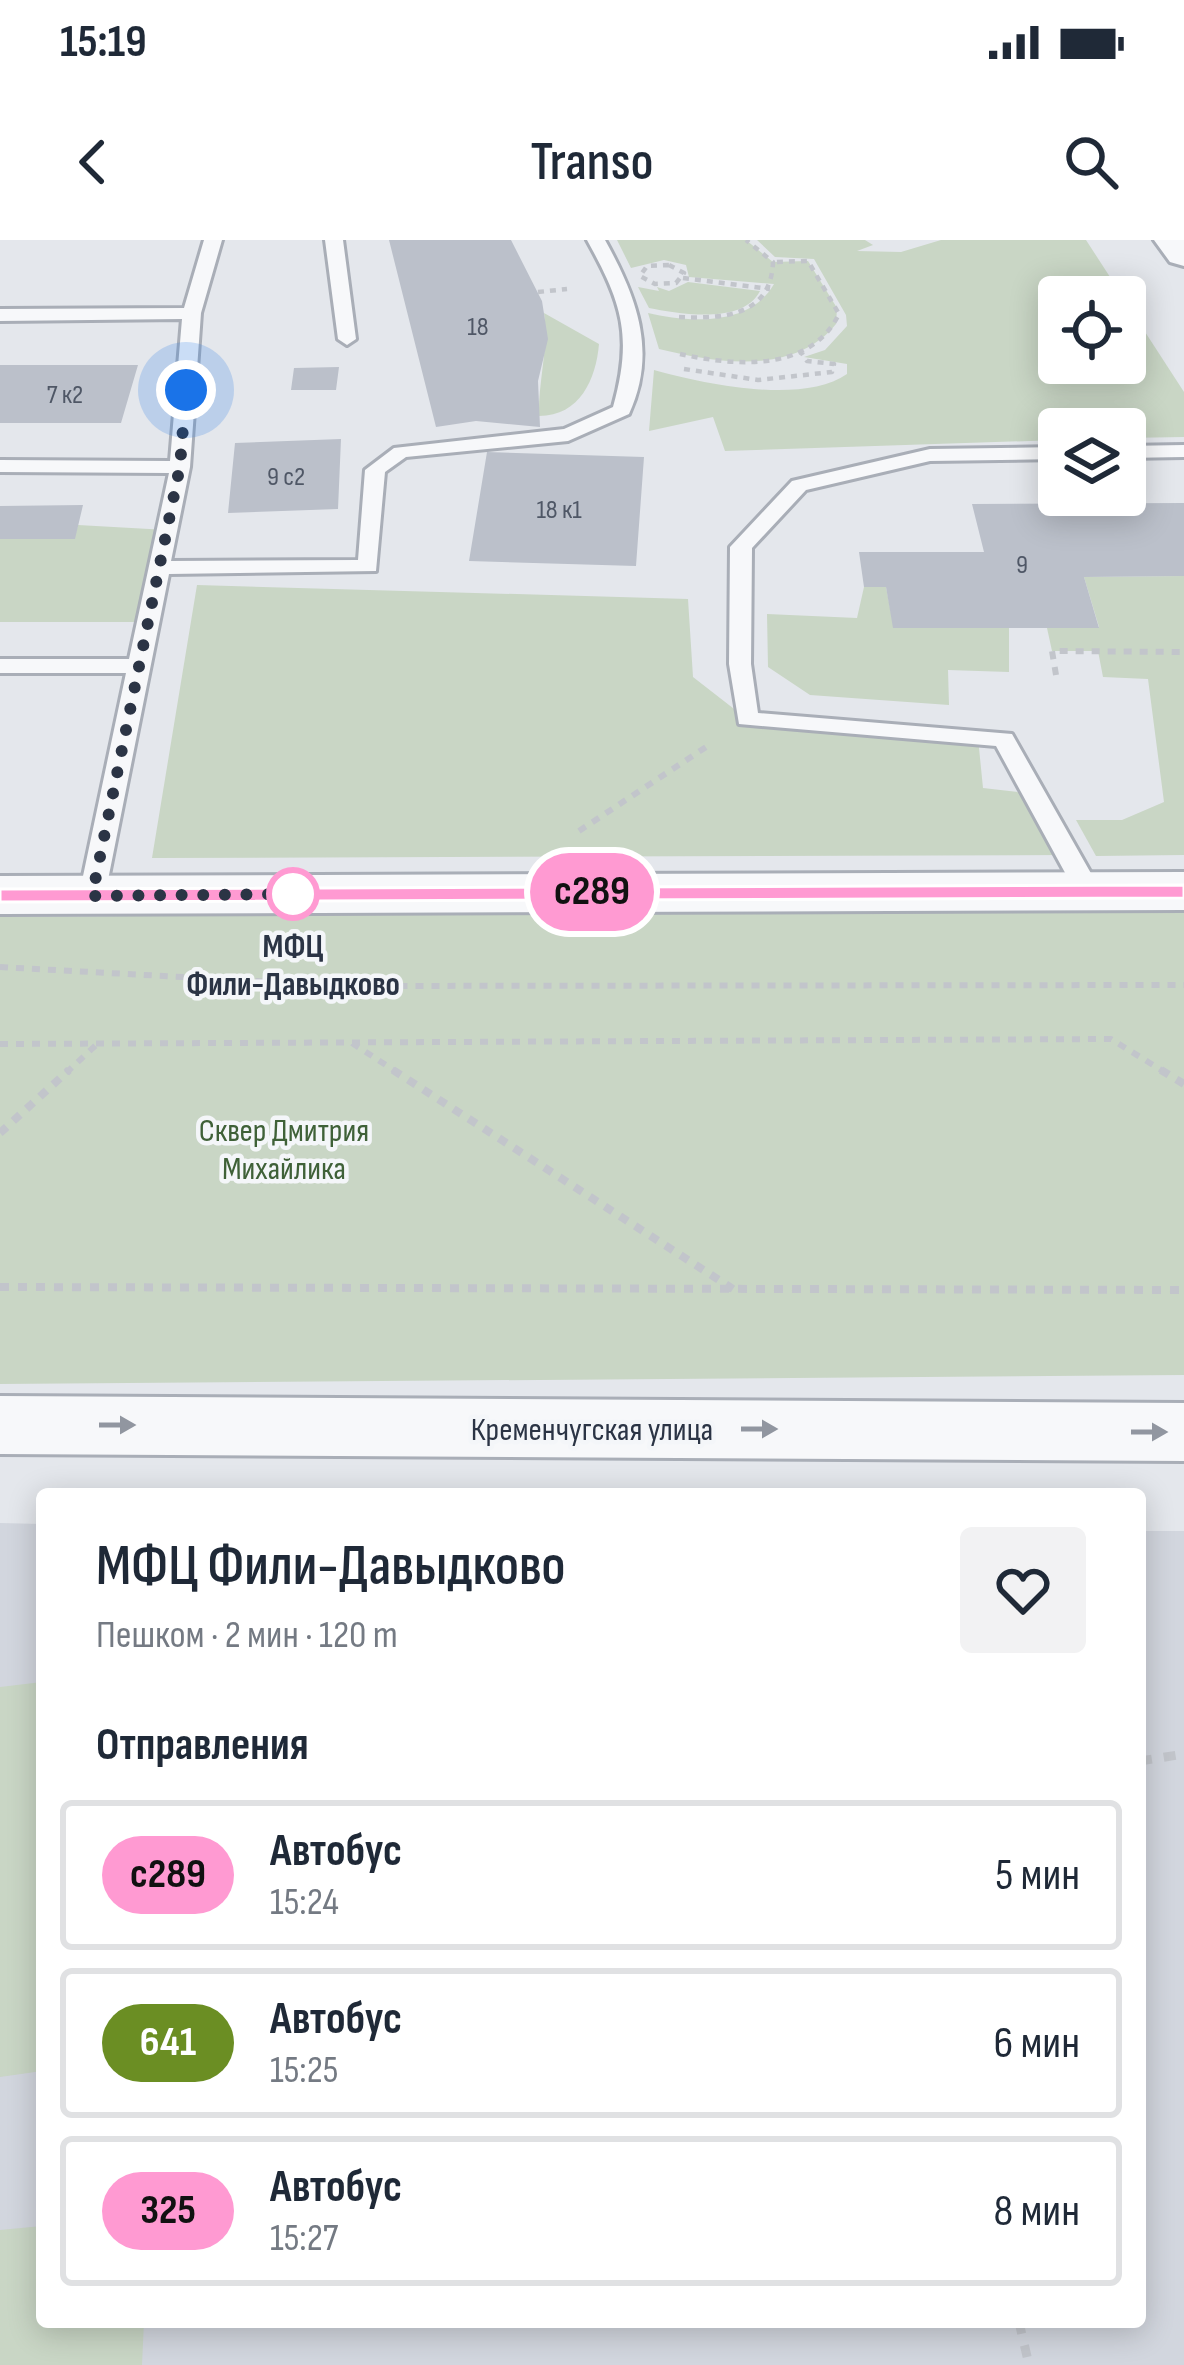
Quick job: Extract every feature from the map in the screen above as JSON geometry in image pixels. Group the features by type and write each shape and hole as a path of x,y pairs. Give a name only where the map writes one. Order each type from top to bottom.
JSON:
{"street":[{"path":"1173,240 1184,254"},
{"path":"0,896 1184,891"},
{"name":"Кременчугская улица","path":"0,1424 1184,1432"}],"lane":[{"path":"92,896 180,466 193,314 213,240"},
{"path":"334,240 347,339"},
{"path":"159,568 368,566 376,470 400,452 568,435 622,410 635,354 630,300 596,240"},
{"path":"0,315 193,314"},
{"path":"1146,452 1184,451"},
{"path":"1038,453 930,455 799,485 741,547 740,664 747,719 1004,739 1088,891"},
{"path":"0,466 180,466"},
{"path":"0,667 139,666"}],"path":[{"path":"635,354 722,376 808,380 832,372 834,364 820,358 807,361 801,352 836,324 837,308 808,261 773,262 746,240"},
{"path":"630,309 699,319 742,314 772,289 773,262"},
{"path":"682,278 772,289"},
{"path":"1056,674 1052,651 1184,652"},
{"path":"577,833 747,719"},
{"path":"0,967 345,986 1184,985"},
{"path":"0,1044 1111,1039 1184,1084"},
{"path":"351,1042 736,1291"},
{"path":"0,1133 98,1043"},
{"path":"0,1287 1184,1290"},
{"path":"1146,1760 1184,1754"},
{"path":"1020,2328 1029,2365"}],"shaded area":[{"path":"0,1523 36,1524 36,2328 1146,2328 1146,1531 1184,1531 1184,2365 0,2365"}],"green space":[{"path":"617,240 746,240 773,262 808,261 837,308 836,324 819,341 777,358 729,361 659,349 648,313 718,318 750,308 774,284 689,277 686,265 664,260 631,268"},
{"path":"757,240 865,240 873,245 857,251 901,252 941,240 1086,240 1109,276 1038,276 1038,384 1146,384 1146,333 1184,392 1184,437 1146,438 1146,408 1038,408 1038,441 725,451 713,417 649,431 654,370 725,386 780,390 828,383 847,374 847,364 804,357 825,350 847,326 846,315 814,259 775,257"},
{"path":"688,282 760,291 740,309 693,314 649,308 638,287 669,291"},
{"path":"544,313 599,344 583,393 565,410 539,416 545,339"},
{"path":"78,525 167,530 149,622 0,622 0,539 74,539"},
{"path":"1184,576 1184,855 1096,856 1076,820 1122,820 1164,802 1148,679 1103,677 1098,651 1052,651 1047,628 1099,627 1084,577"},
{"path":"197,585 688,599 693,677 747,719 978,738 983,788 1034,794 1068,855 152,858"},
{"path":"864,587 886,587 894,628 1009,628 1009,672 948,670 949,705 810,695 768,667 767,614 857,618"},
{"name":"Сквер Дмитрия Михайлика","path":"1184,908 1184,1375 0,1384 0,917"},
{"path":"36,1683 36,2072 0,2077 0,1687"},
{"path":"36,2227 36,2328 144,2328 142,2365 0,2365 0,2230"}],"building":[{"path":"389,240 511,240 542,301 548,339 538,381 540,427 476,421 436,427"},
{"path":"0,365 138,365 121,423 0,423"},
{"path":"339,367 336,390 291,390 294,368"},
{"path":"341,439 338,509 228,513 235,443"},
{"path":"487,452 644,457 636,566 469,561"},
{"path":"1146,503 1184,503 1184,576 1084,577 1099,628 893,628 886,587 864,587 859,552 984,552 972,504 1038,504 1038,516 1146,516"},
{"path":"83,505 75,539 0,539 0,506"}],"bus line":[{"name":"с289","path":"0,895 1184,891"}],"place":[{"name":"МФЦ Фили-Давыдково","path":"293,894"}],"route":[{"path":"186,390 180,466 92,896 293,894"}]}
